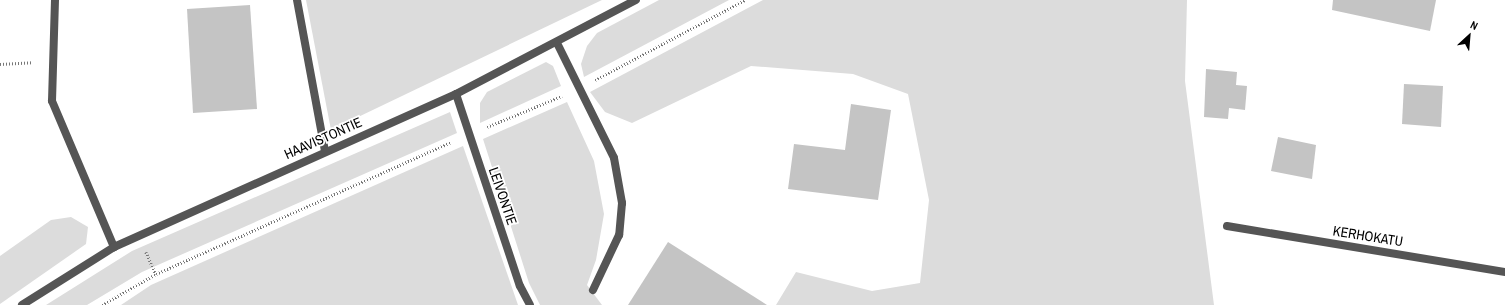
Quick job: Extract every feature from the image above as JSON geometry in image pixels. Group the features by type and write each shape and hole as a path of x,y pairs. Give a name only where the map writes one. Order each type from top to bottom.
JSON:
{"street":[{"path":"55,0 52,101 114,246"},
{"path":"298,0 325,151"},
{"name":"HAAVISTONTIE","path":"22,305 114,246 456,94 557,43 636,0"},
{"path":"557,43 577,90 614,158 622,203 619,235 593,290"},
{"name":"LEIVONTIE","path":"456,94 468,134 520,286 530,305"},
{"name":"KERHOKATU","path":"1227,226 1505,272"}],"path":[{"path":"102,305 156,274 468,134 577,90 745,0"},
{"path":"0,64 53,61"}],"shaded area":[{"path":"306,0 602,0 331,130"},
{"path":"659,0 729,0 584,77 581,64 587,46 597,33"},
{"path":"763,0 1187,0 1185,81 1214,305 776,305 796,272 872,291 920,283 929,200 908,94 853,74 751,66 632,123 605,112 590,92"},
{"path":"546,62 553,66 561,86 480,123 480,103 487,92"},
{"path":"567,102 594,161 604,214 596,260 587,285 602,305 540,305 529,283 483,139"},
{"path":"450,112 457,133 142,272 87,305 46,305 132,251"},
{"path":"463,146 518,305 121,305 151,285"},
{"path":"71,217 88,227 86,244 0,304 0,256 51,220"}],"building":[{"path":"1333,0 1436,0 1430,31 1332,10"},
{"path":"250,5 257,109 193,113 187,9"},
{"path":"1206,69 1237,72 1236,85 1247,86 1245,110 1229,108 1228,119 1204,117"},
{"path":"1404,84 1443,86 1441,127 1402,124"},
{"path":"851,104 891,110 878,200 788,189 794,144 845,150"},
{"path":"1278,137 1316,145 1312,179 1271,171"},
{"path":"668,242 767,305 628,305"}]}
